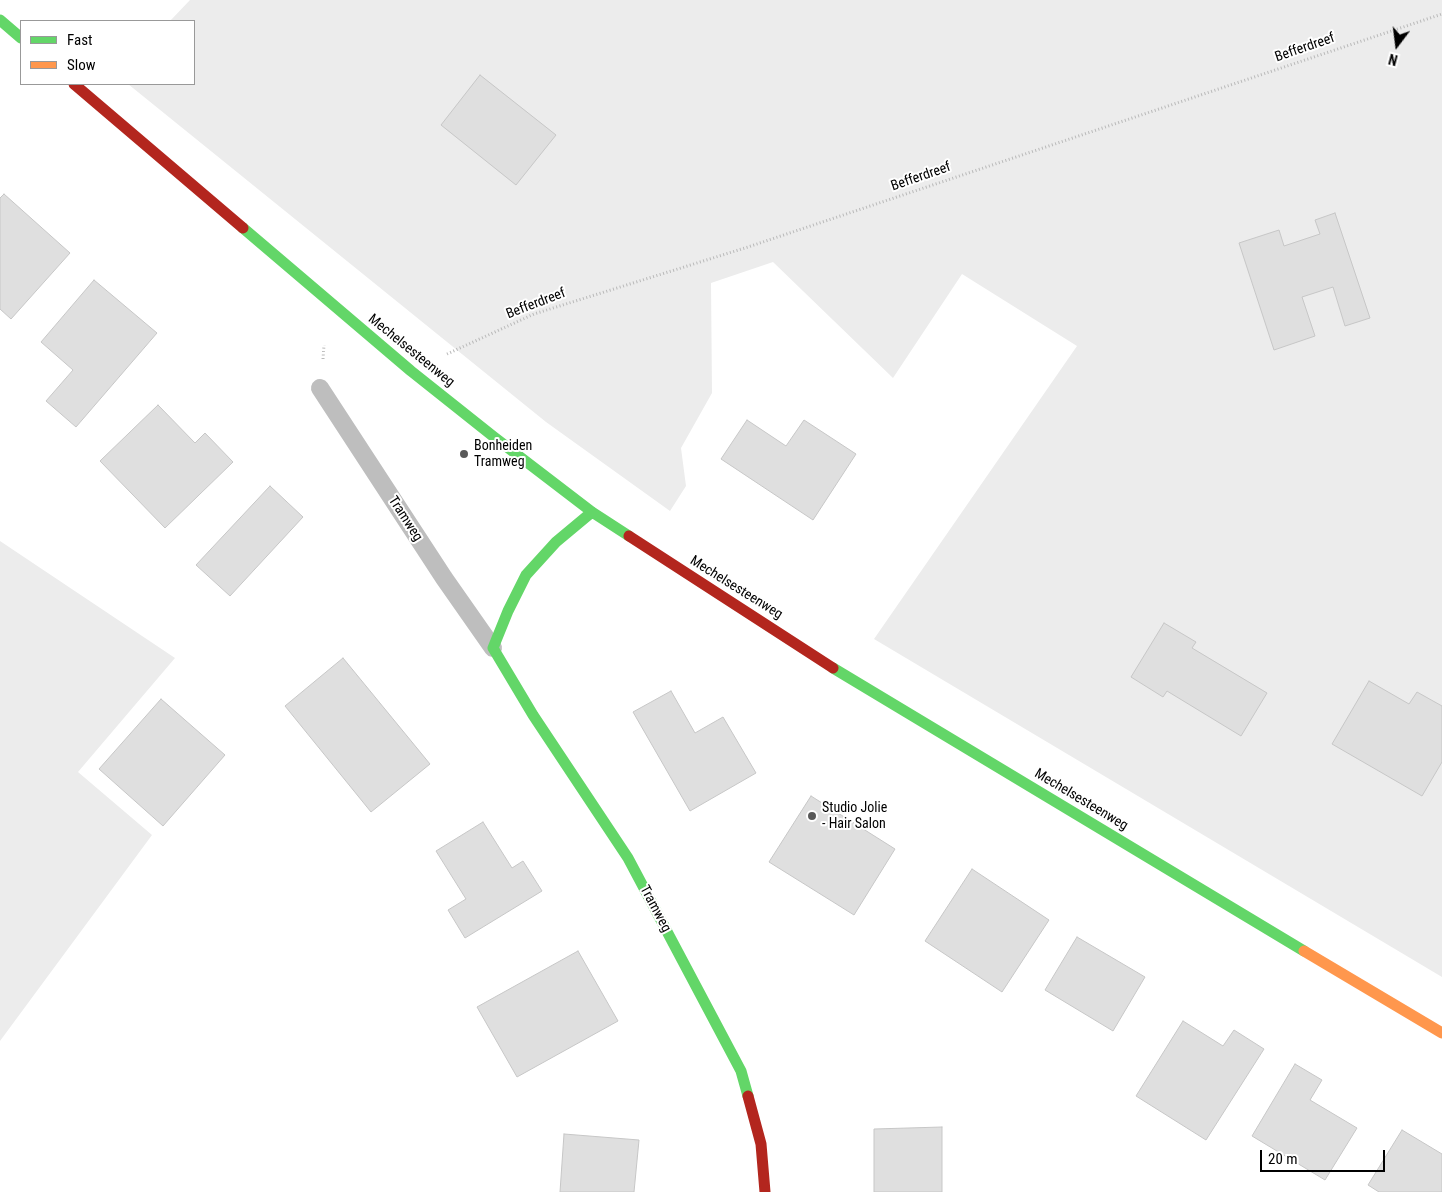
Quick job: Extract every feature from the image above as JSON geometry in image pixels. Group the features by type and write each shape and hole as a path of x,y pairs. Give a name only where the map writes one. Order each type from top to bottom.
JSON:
{"street":[{"path":"0,20 20,37"},
{"name":"Mechelsesteenweg","path":"75,85 411,371 592,512 857,683 1442,1033"},
{"path":"494,648 508,611 526,575 556,542 592,512"},
{"name":"Tramweg","path":"494,648 533,715 628,858 741,1071 761,1144 765,1192"}],"lane":[{"name":"Tramweg","path":"320,388 444,578 494,648"}],"path":[{"name":"Befferdreef","path":"411,371 534,314 748,247 1442,14"}],"shaded area":[{"path":"190,0 1442,0 1442,977 874,639 1077,346 962,274 893,378 773,262 711,283 712,393 681,448 686,486 670,511 546,422 129,85 195,85 195,20 171,20"},
{"path":"0,541 175,658 78,772 152,835 0,1041"}],"building":[{"path":"480,75 556,135 516,185 441,125"},
{"path":"4,194 70,253 11,319 0,309 0,198"},
{"path":"1335,213 1370,318 1345,326 1333,287 1302,297 1315,336 1274,350 1239,243 1279,230 1284,246 1320,234 1315,220"},
{"path":"94,280 157,333 76,427 46,401 73,370 41,342"},
{"path":"158,405 195,443 205,433 233,462 165,528 100,461"},
{"path":"747,420 786,446 804,420 856,454 813,520 721,459"},
{"path":"270,486 303,517 230,596 196,565"},
{"path":"1164,623 1196,642 1192,648 1267,693 1241,736 1167,691 1163,697 1131,677"},
{"path":"343,658 430,764 371,812 285,706"},
{"path":"1369,681 1409,704 1417,692 1442,706 1442,762 1422,796 1332,744"},
{"path":"671,691 695,733 723,717 756,773 690,811 633,712"},
{"path":"161,699 225,755 163,826 99,769"},
{"path":"811,796 895,849 854,915 769,862"},
{"path":"483,822 512,868 523,861 542,891 465,938 448,910 466,899 436,851"},
{"path":"972,869 1049,920 1002,992 925,941"},
{"path":"1077,937 1145,977 1113,1031 1045,990"},
{"path":"578,951 618,1021 517,1077 477,1007"},
{"path":"1183,1021 1223,1046 1234,1030 1264,1049 1206,1140 1136,1096"},
{"path":"1295,1064 1322,1080 1310,1100 1357,1128 1325,1180 1252,1136"},
{"path":"942,1127 942,1192 874,1192 874,1129"},
{"path":"1402,1130 1442,1154 1442,1192 1379,1192 1368,1185"},
{"path":"564,1134 639,1140 634,1192 560,1192"}],"traffic: fast":[{"path":"0,20 20,37"},
{"path":"243,228 411,371 592,512 629,536"},
{"path":"592,512 556,542 526,575 508,611 493,648 533,715 628,858 741,1071 748,1096"},
{"path":"833,668 1304,951"}],"traffic: slow":[{"path":"1304,951 1442,1033"}],"traffic: jam":[{"path":"75,85 243,228"},
{"path":"629,536 833,668"},
{"path":"748,1096 761,1144 765,1192"}],"place":[{"name":"Bonheiden Tramweg","path":"464,454"},
{"name":"Studio Jolie - Hair Salon","path":"812,816"}]}
